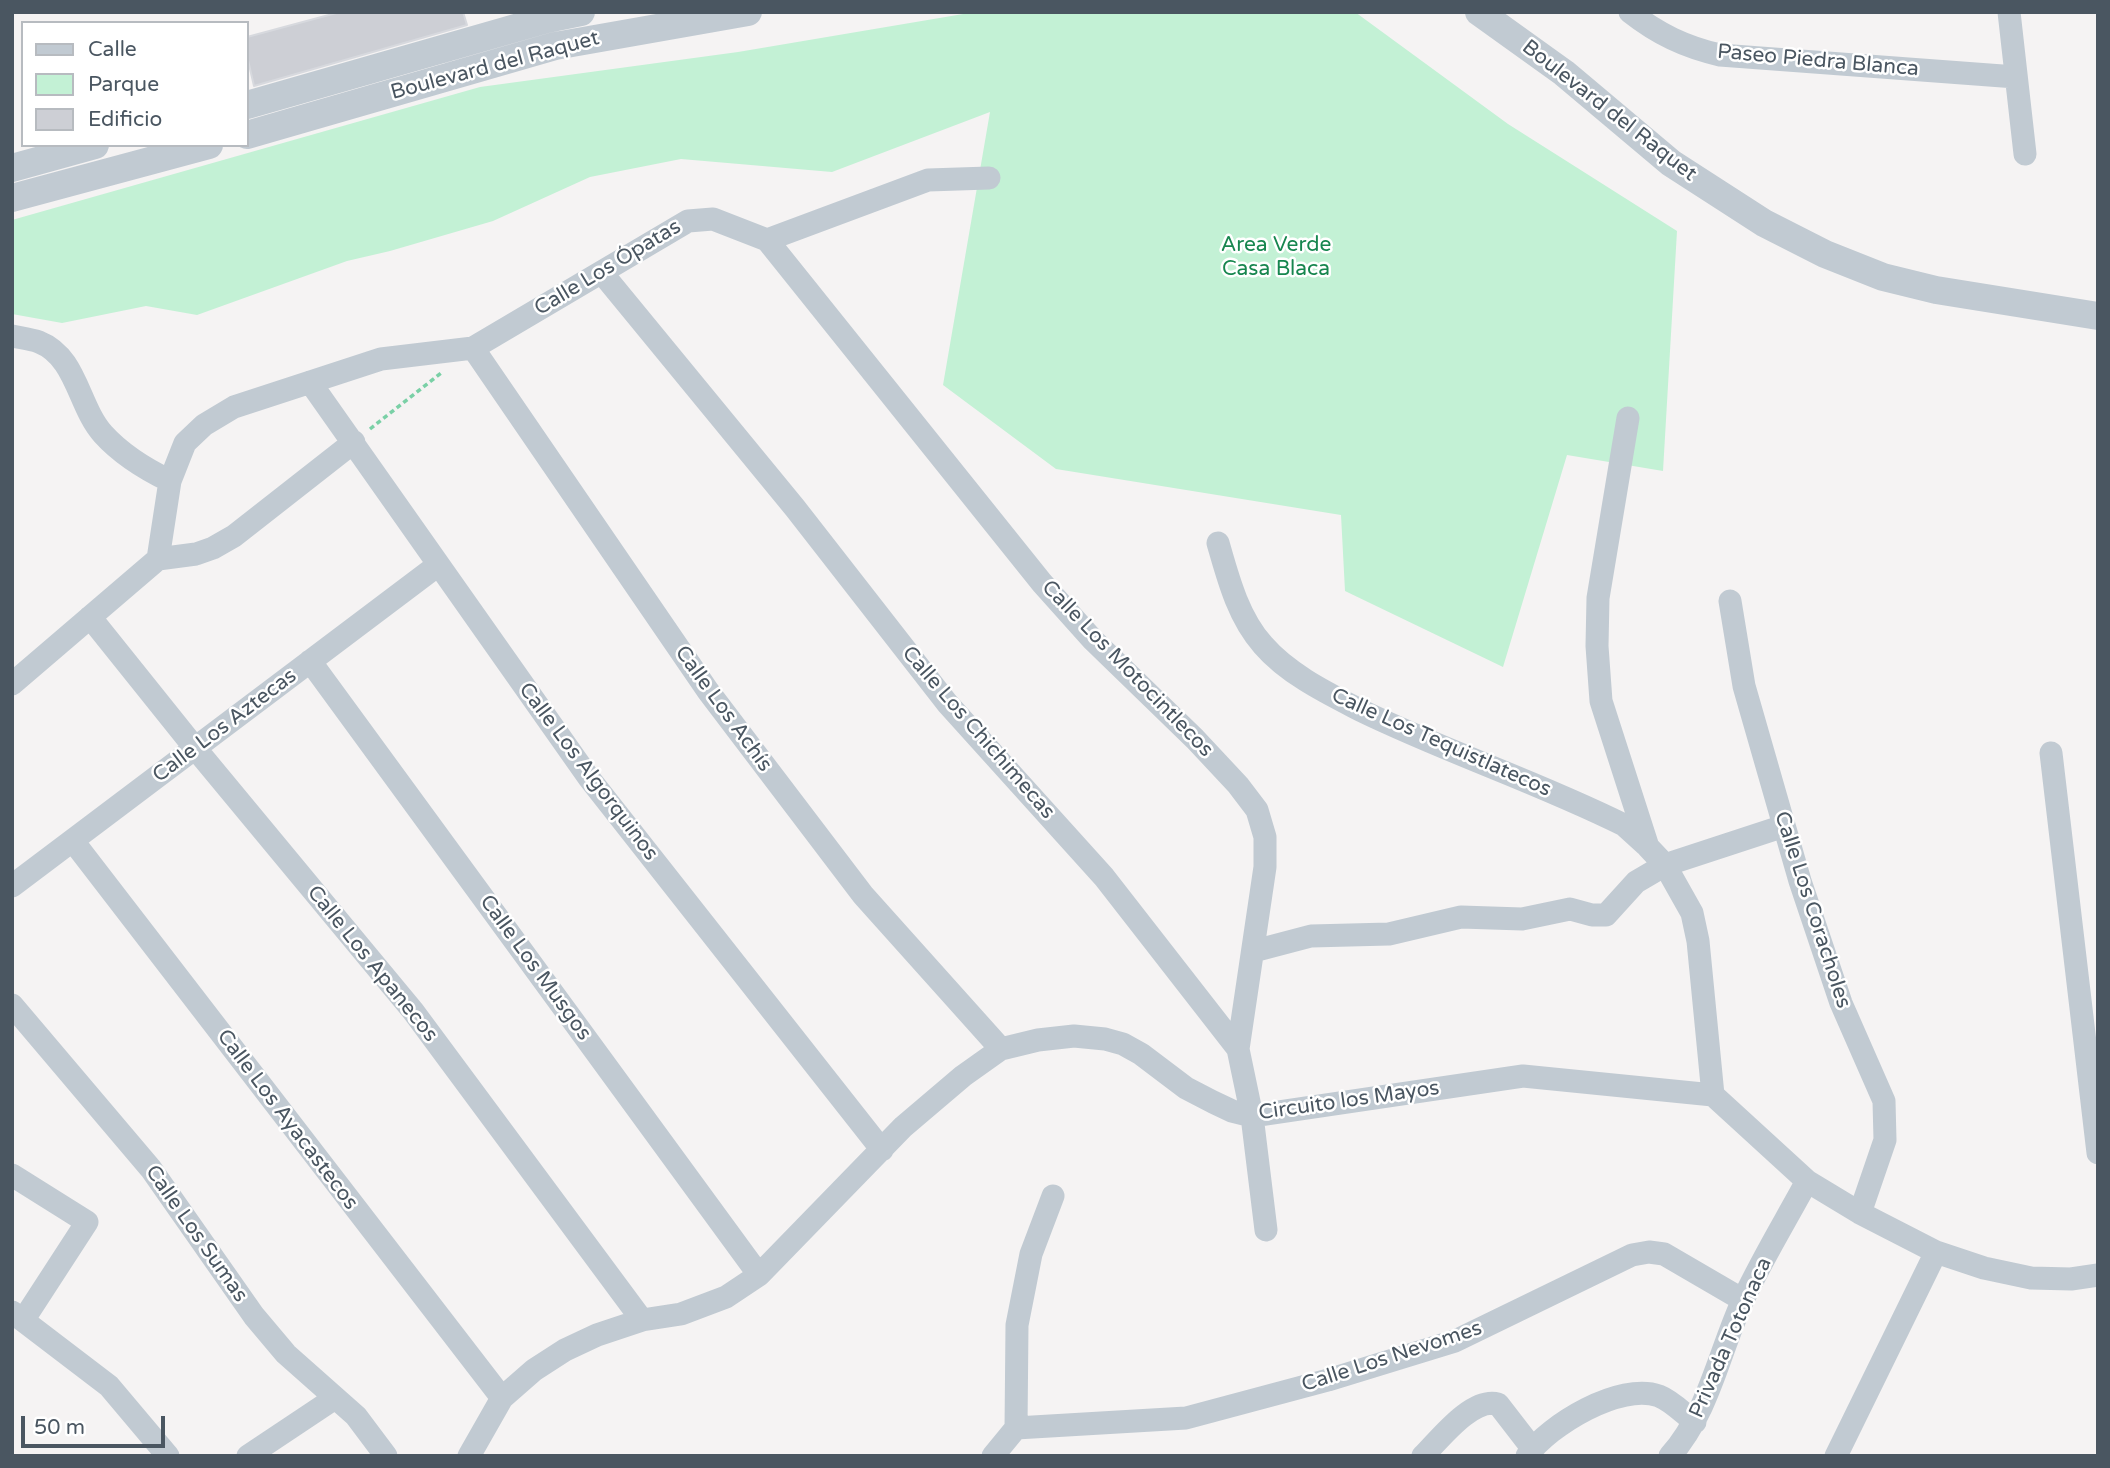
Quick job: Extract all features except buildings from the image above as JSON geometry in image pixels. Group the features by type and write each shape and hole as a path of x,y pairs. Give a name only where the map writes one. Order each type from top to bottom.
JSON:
{"street":[{"name":"Boulevard del Raquet","path":"248,105 546,15 581,12"},
{"name":"Boulevard del Raquet","path":"248,135 555,46 747,12"},
{"name":"Boulevard del Raquet","path":"1479,12 1564,73 1671,163 1764,223 1825,254 1882,277 1923,287 2098,316"},
{"name":"Paseo Piedra Blanca","path":"1630,12 1670,39 1692,49 1720,55 2016,77"},
{"path":"2009,12 2025,154"},
{"path":"546,15 555,46"},
{"path":"12,168 88,147"},
{"path":"12,198 202,147"},
{"path":"767,240 928,180 989,178"},
{"name":"Calle Los Ópatas","path":"158,559 170,481 185,443 204,425 234,407 381,359 472,348 688,220 713,219 767,240"},
{"name":"Calle Los Motocintlecos","path":"767,240 1042,583 1093,640 1195,739 1238,785 1257,810 1265,837 1265,867 1238,1049"},
{"name":"Calle Los Chichimecas","path":"602,273 795,508 947,703 1104,877 1238,1049 1252,1116 1266,1230"},
{"path":"12,336 40,342 60,356 88,414 102,433 122,453 170,481"},
{"name":"Calle Los Achís","path":"472,348 708,691 863,895 1001,1049"},
{"name":"Calle Los Algorquinos","path":"310,382 589,778 882,1150"},
{"path":"1628,418 1598,598 1597,646 1601,701 1648,847"},
{"path":"12,684 158,559 196,554 234,536 354,442"},
{"name":"Calle Los Tequistlatecos","path":"1219,543 1231,589 1250,626 1262,645 1281,662 1328,694 1392,726 1612,818 1624,825 1665,865 1692,913 1698,941 1713,1095"},
{"name":"Calle Los Aztecas","path":"12,886 438,565"},
{"name":"Calle Los Coracholes","path":"1730,601 1744,686 1800,881 1841,1003 1884,1101 1885,1140 1860,1213"},
{"name":"Calle Los Apanecos","path":"90,617 195,748 414,1011 642,1320"},
{"name":"Calle Los Musgos","path":"310,662 759,1275"},
{"path":"2051,753 2098,1153"},
{"path":"1254,951 1311,936 1389,934 1461,917 1522,919 1570,909 1592,915 1606,915 1636,882 1665,865 1784,826"},
{"name":"Calle Los Ayacastecos","path":"73,841 502,1398"},
{"name":"Calle Los Sumas","path":"12,1005 151,1169 254,1316 286,1354 356,1416 386,1456"},
{"name":"Circuito los Mayos","path":"470,1456 502,1398 534,1370 565,1350 597,1335 642,1320 681,1314 726,1297 759,1275 933,1100 1001,1049 1038,1040 1074,1036 1105,1039 1123,1044 1141,1054 1186,1088 1232,1111 1252,1116 1523,1076 1713,1095"},
{"path":"1713,1095 1807,1181 1860,1213 1936,1252 1984,1268 2031,1278 2071,1279 2098,1275"},
{"path":"12,1175 87,1222 18,1315 109,1386 168,1456"},
{"name":"Privada Totonaca","path":"1670,1456 1695,1422 1743,1300 1807,1181"},
{"path":"993,1456 1016,1428 1017,1325 1031,1254 1053,1196"},
{"name":"Calle Los Nevomes","path":"1016,1428 1186,1418 1315,1384 1455,1341 1632,1255 1649,1252 1664,1254 1743,1300"},
{"path":"1836,1456 1936,1252"},
{"path":"1423,1456 1460,1419 1480,1404 1490,1402 1498,1404 1530,1452 1579,1414 1600,1402 1625,1394 1643,1392 1661,1396 1695,1422"},
{"path":"248,1456 335,1398"}],"path":[{"path":"354,442 472,348"}],"green space":[{"name":"Area Verde Casa Blaca","path":"975,12 1355,12 1508,124 1677,231 1663,471 1567,455 1503,667 1345,591 1341,515 1056,469 943,385 990,112 832,172 681,159 590,177 493,221 347,261 197,315 146,306 62,323 12,314 12,220 480,87 738,52"}]}
